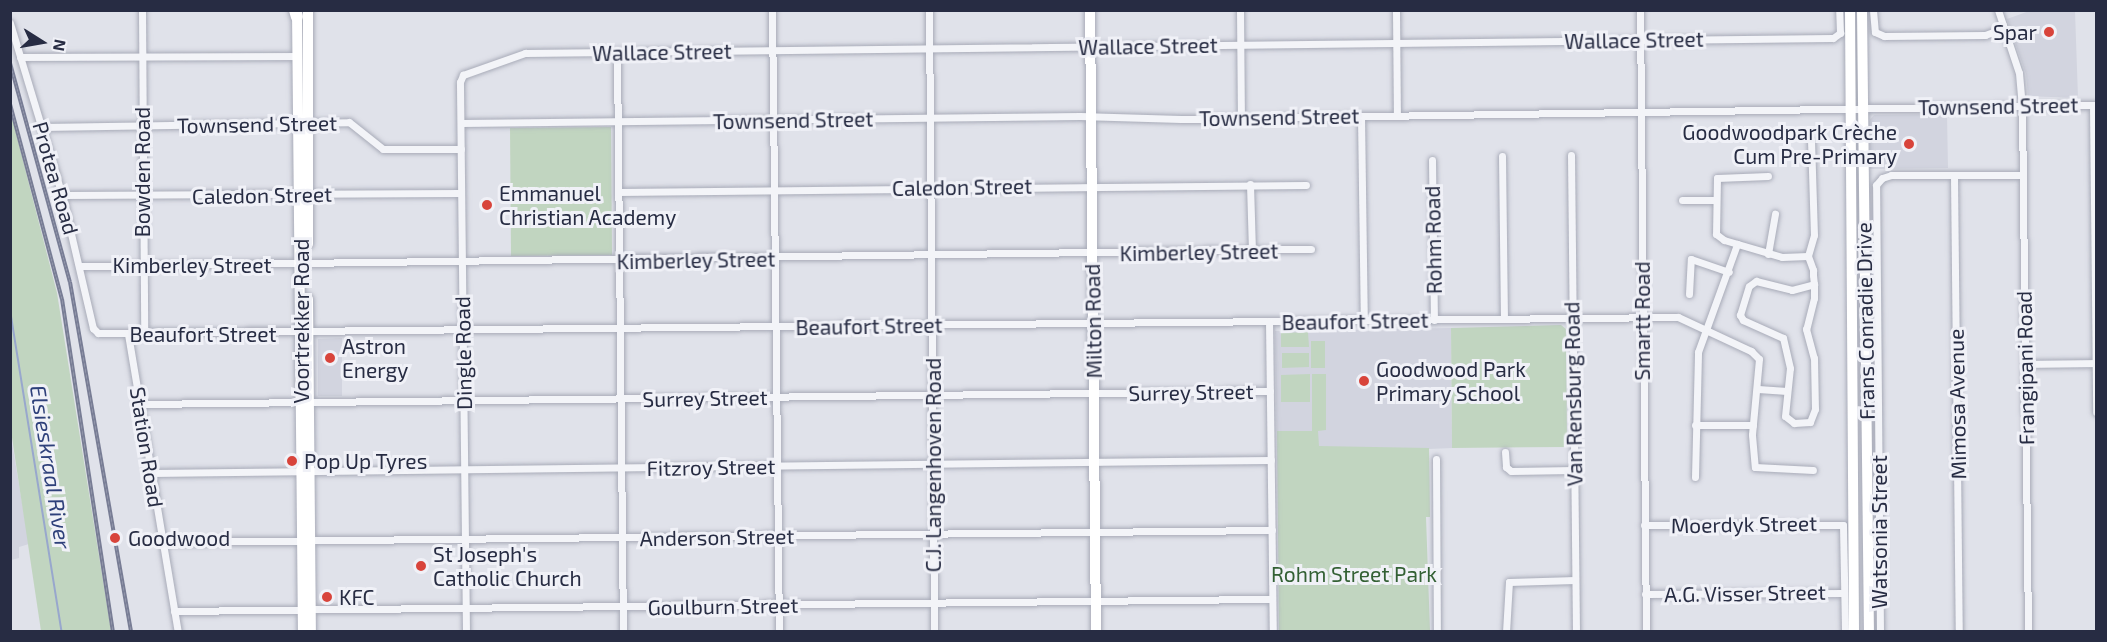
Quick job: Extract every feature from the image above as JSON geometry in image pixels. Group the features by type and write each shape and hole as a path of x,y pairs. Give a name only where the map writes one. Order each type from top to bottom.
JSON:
{"main road":[{"name":"Voortrekker Road","path":"308,10 303,124 307,611 311,632"},
{"name":"Milton Road","path":"1090,10 1096,632"},
{"name":"Frans Conradie Drive","path":"1850,10 1854,632"},
{"name":"Frans Conradie Drive","path":"1862,10 1869,632"},
{"name":"Voortrekker Road","path":"296,13 303,124"},
{"name":"Voortrekker Road","path":"303,632 307,611"}],"street":[{"name":"Bowden Road","path":"142,10 144,334"},
{"path":"772,10 778,632"},
{"name":"C.J. Langenhoven Road","path":"928,10 934,632"},
{"path":"1240,10 1241,118"},
{"path":"1396,10 1397,116"},
{"name":"Smartt Road","path":"1640,10 1646,632"},
{"name":"Wallace Street","path":"463,75 519,54 1838,37 1839,10"},
{"path":"1873,10 1876,34 1985,35 2004,28"},
{"name":"Frangipani Road","path":"1998,10 2019,73 2022,105 2028,632"},
{"name":"Protea Road","path":"10,23 62,195 97,333"},
{"path":"617,53 623,632"},
{"path":"20,57 297,56"},
{"name":"Dingle Road","path":"463,75 461,149 466,632"},
{"path":"2095,105 2097,411"},
{"name":"Townsend Street","path":"461,123 929,118 1241,118 2095,105"},
{"path":"1361,116 1364,321"},
{"name":"Townsend Street","path":"42,127 350,122 360,126 377,146 387,150 461,149"},
{"path":"1811,140 1814,235 1808,256 1814,284 1814,305 1806,329 1814,358 1815,409 1810,422 1787,420 1790,364 1783,338 1743,320 1741,310 1749,286 1756,281 1792,290 1814,284"},
{"path":"1502,156 1504,319"},
{"name":"Van Rensburg Road","path":"1571,156 1576,632"},
{"name":"Rohm Road","path":"1432,160 1434,320"},
{"name":"Watsonia Street","path":"1880,632 1875,196 1878,180 1891,175 1954,176"},
{"path":"1954,176 2023,175"},
{"path":"1768,176 1721,176 1716,181 1714,200 1716,234 1768,254 1790,259 1808,256"},
{"name":"Mimosa Avenue","path":"1954,176 1959,632"},
{"path":"1250,184 1252,252"},
{"name":"Caledon Street","path":"618,192 1092,185 1306,185"},
{"name":"Caledon Street","path":"62,195 462,193"},
{"path":"1683,200 1714,200"},
{"path":"1768,254 1775,214"},
{"path":"1695,477 1698,352 1729,272 1737,244"},
{"name":"Kimberley Street","path":"80,266 931,257 1311,249"},
{"path":"1689,294 1691,259 1729,272"},
{"name":"Beaufort Street","path":"97,333 305,333 1683,318 1708,329 1757,357 1758,389"},
{"path":"1269,321 1274,632"},
{"name":"Station Road","path":"128,334 178,632"},
{"path":"2025,364 2096,363"},
{"path":"1787,392 1758,389 1754,425 1755,467 1813,470"},
{"name":"Surrey Street","path":"139,404 1270,391"},
{"path":"1695,425 1754,425"},
{"path":"1505,452 1506,467 1511,471 1574,470"},
{"path":"1436,459 1437,632"},
{"name":"Fitzroy Street","path":"151,473 1271,460"},
{"name":"Moerdyk Street","path":"1644,525 1843,525 1844,592"},
{"name":"Anderson Street","path":"163,542 1272,530"},
{"path":"1506,632 1509,582 1575,580"},
{"path":"1844,592 1845,632"},
{"name":"A.G. Visser Street","path":"1645,594 1844,592"},
{"name":"Goulburn Street","path":"174,611 1272,599"}],"shaded area":[{"path":"2032,10 2075,11 2078,98 2028,96 2026,74 2007,19"},
{"name":"Goodwoodpark Crèche Cum Pre-Primary","path":"1947,114 1948,168 1870,169 1869,121 1874,115"},
{"name":"Goodwood Park Primary School","path":"1451,328 1452,448 1429,449 1430,517 1278,518 1275,331"},
{"path":"342,338 342,396 318,396 318,339"},
{"path":"10,431 29,544 19,547 19,558 11,560"}],"green space":[{"path":"11,114 57,293 111,631 41,631 11,431"},
{"path":"611,127 612,255 511,256 510,128"},
{"path":"1561,325 1566,329 1567,447 1452,448 1451,328"},
{"path":"1308,332 1309,347 1281,347 1281,333"},
{"path":"1311,341 1325,341 1325,368 1311,368"},
{"path":"1282,353 1309,353 1309,367 1282,368"},
{"path":"1310,374 1310,402 1281,402 1281,375"},
{"name":"Rohm Street Park","path":"1312,374 1326,374 1326,430 1318,431 1319,446 1429,448 1430,517 1426,517 1430,631 1279,631 1277,431 1312,431"}],"waterway":[{"name":"Elsieskraal River","path":"10,307 62,632"}],"railway":[{"path":"10,63 70,282 131,632"},
{"path":"10,104 62,299 113,632"}],"place":[{"name":"Spar","path":"2049,32"},
{"name":"Goodwoodpark Crèche Cum Pre-Primary","path":"1909,144"},
{"name":"Emmanuel Christian Academy","path":"487,205"},
{"name":"Astron Energy","path":"330,358"},
{"name":"Goodwood Park Primary School","path":"1364,381"},
{"name":"Pop Up Tyres","path":"292,461"},
{"name":"Goodwood","path":"115,538"},
{"name":"St Joseph's Catholic Church","path":"421,566"},
{"name":"KFC","path":"327,597"}]}
